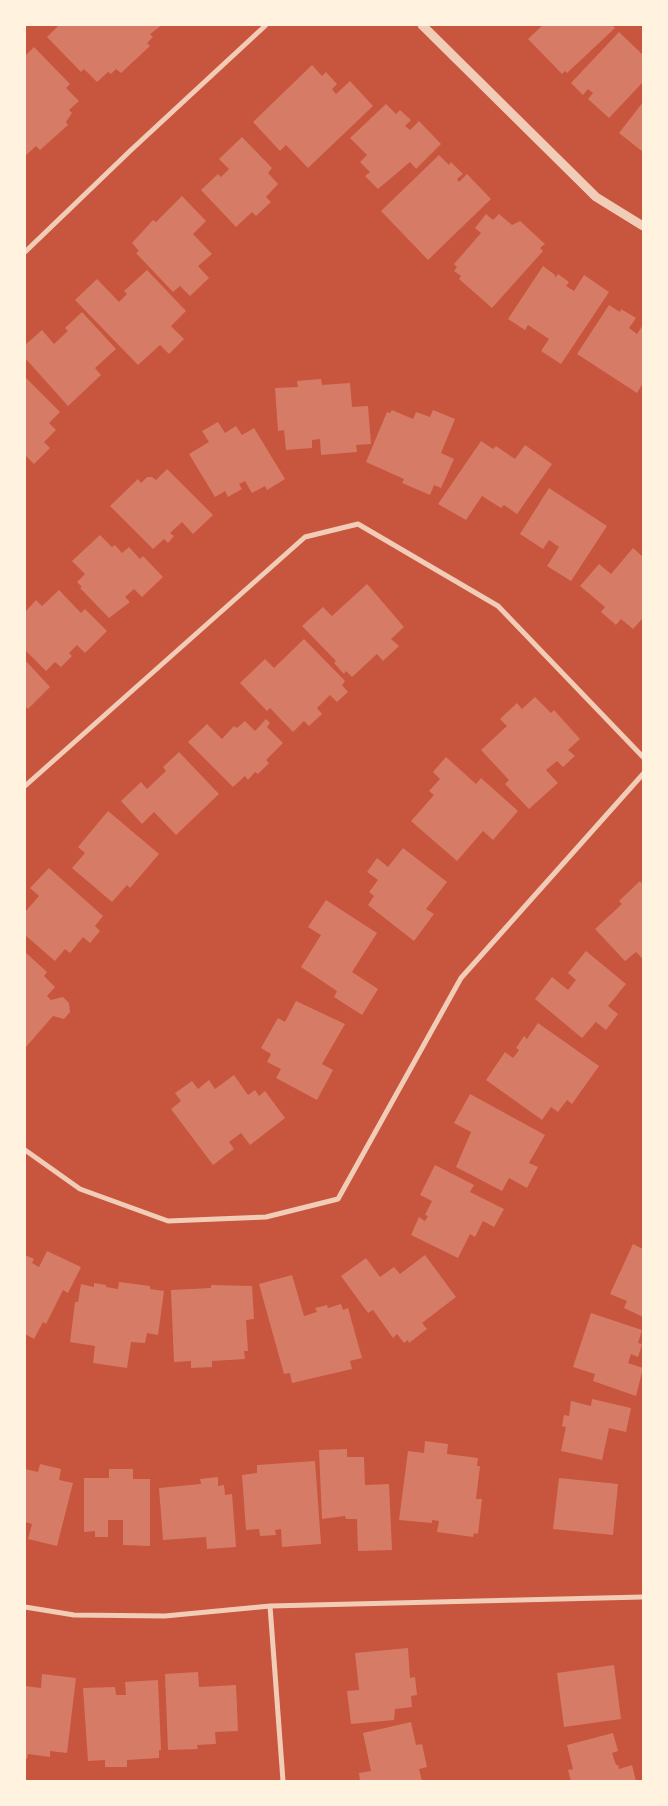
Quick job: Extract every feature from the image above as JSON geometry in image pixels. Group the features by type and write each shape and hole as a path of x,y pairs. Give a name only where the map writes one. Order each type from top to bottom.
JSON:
{"street":[{"path":"25,252 130,151 266,25"},
{"path":"422,25 596,196 643,226"},
{"path":"25,786 306,537 358,524 498,606 643,757"},
{"path":"25,1150 80,1189 168,1221 266,1217 338,1199 461,978 643,774"},
{"path":"25,1607 74,1615 165,1616 270,1606 643,1597"},
{"path":"270,1606 283,1781"}],"building":[{"path":"59,25 162,25 150,34 153,37 147,43 150,46 121,73 116,69 111,74 108,72 97,82 84,69 81,72 47,37"},
{"path":"543,25 612,25 615,28 567,73 565,71 562,74 528,39"},
{"path":"619,32 643,55 643,82 609,118 588,99 593,93 588,89 583,95 571,83"},
{"path":"34,47 70,84 66,88 79,101 69,110 72,113 66,122 68,125 40,150 36,146 25,156 25,56"},
{"path":"312,65 322,76 326,72 337,84 332,89 336,94 350,81 373,106 308,168 286,145 280,151 253,122"},
{"path":"643,102 643,152 619,133"},
{"path":"386,104 396,114 400,110 411,120 405,126 410,130 419,121 441,144 416,169 410,162 378,189 365,176 370,172 360,162 367,155 350,138"},
{"path":"242,137 272,168 268,173 278,184 266,197 271,202 256,216 252,212 236,227 201,190 218,174 221,177 229,169 219,159"},
{"path":"439,155 449,165 451,162 463,174 457,179 459,182 467,174 491,199 428,260 381,211"},
{"path":"182,196 206,221 193,234 212,254 198,266 209,278 190,296 180,286 173,292 136,253 139,251 132,243 153,220 156,222"},
{"path":"486,214 493,220 499,214 512,225 520,221 545,244 540,248 543,251 492,308 459,279 461,276 454,271 457,267 454,264 481,233 475,228"},
{"path":"543,266 555,275 555,278 558,274 569,282 566,286 574,291 584,275 609,292 561,364 541,351 549,339 528,325 525,330 508,319"},
{"path":"147,270 186,311 171,326 184,339 169,354 160,345 138,365 75,300 97,279 119,302 127,294 124,291"},
{"path":"609,305 620,312 621,309 636,318 629,328 637,334 643,325 643,383 637,393 577,354"},
{"path":"82,312 116,349 95,368 101,375 68,406 25,358 25,345 42,330 54,344 68,331 65,328"},
{"path":"25,377 60,412 49,423 56,430 44,442 50,448 34,464 25,455"},
{"path":"321,379 322,385 350,383 352,407 368,406 371,444 356,445 357,452 321,455 320,439 312,440 312,448 286,450 284,430 278,431 275,388 298,387 297,381"},
{"path":"392,410 413,419 416,412 430,417 433,410 455,419 441,453 454,459 441,488 434,485 430,495 402,483 404,479 366,462 387,412 390,413"},
{"path":"218,422 225,433 236,426 242,435 254,428 285,479 267,490 265,486 252,493 245,481 239,484 242,489 228,497 225,491 215,497 189,454 209,442 202,431"},
{"path":"481,441 493,449 496,446 515,459 525,445 552,464 517,514 504,505 501,508 482,496 466,520 438,504"},
{"path":"167,469 213,515 193,534 182,522 170,533 174,536 168,543 164,539 153,549 110,506 138,479 141,483 147,477 152,477 156,480"},
{"path":"549,488 607,526 571,581 547,566 559,547 549,540 543,549 520,534"},
{"path":"100,535 112,547 115,545 122,553 129,547 140,559 143,556 163,577 142,597 134,589 125,597 130,602 109,618 80,588 82,587 77,582 85,574 72,561"},
{"path":"633,548 643,557 643,618 633,629 621,619 616,625 601,612 605,607 580,586 599,564 611,574"},
{"path":"367,584 404,627 391,639 399,646 383,661 377,654 352,677 346,671 344,674 334,663 336,661 302,626 323,607 332,616"},
{"path":"59,590 81,613 85,609 107,631 85,653 77,645 69,653 72,656 61,667 55,662 46,671 25,650 25,612 36,600 42,606"},
{"path":"304,639 345,681 342,685 348,692 337,702 330,695 317,708 322,714 309,726 304,721 293,732 270,708 267,711 240,683 265,659 274,668"},
{"path":"25,660 50,687 28,709 25,706"},
{"path":"535,697 551,713 554,710 580,739 568,750 575,756 563,767 557,761 546,770 558,783 529,809 505,784 509,780 481,750 507,726 500,719 517,703 522,709"},
{"path":"266,719 270,723 267,727 283,743 266,760 269,763 258,774 255,772 248,780 245,776 233,787 188,742 207,724 222,739 234,726 237,728 245,721 255,731"},
{"path":"179,752 219,794 176,835 154,812 142,824 121,801 141,782 147,789 166,771 163,767"},
{"path":"446,757 476,784 481,778 518,811 493,840 483,831 457,861 411,821 434,795 429,791 440,779 433,772"},
{"path":"108,811 159,854 130,888 127,885 112,902 72,868 85,853 78,847"},
{"path":"403,848 447,882 426,909 434,914 414,941 368,905 374,896 369,892 378,880 367,872 377,858 388,867"},
{"path":"49,868 103,916 95,926 100,931 90,943 83,937 70,953 65,949 55,961 25,935 25,912 39,896 30,888"},
{"path":"640,881 643,885 643,959 636,952 625,961 595,929 622,904 619,901"},
{"path":"326,900 377,933 352,972 378,989 362,1015 334,997 337,991 301,967 321,935 308,927"},
{"path":"586,951 626,984 608,1006 618,1014 606,1030 596,1022 582,1038 535,999 552,977 568,990 576,980 568,973"},
{"path":"25,952 47,972 44,976 55,987 47,996 51,1000 63,997 69,1003 70,1012 64,1019 53,1016 25,1048"},
{"path":"296,1001 345,1024 322,1064 333,1070 317,1100 276,1078 281,1069 267,1062 271,1054 261,1048 278,1018 285,1022"},
{"path":"538,1023 599,1066 572,1104 567,1100 558,1112 551,1107 542,1120 486,1080 505,1052 513,1058 519,1050 516,1048 524,1036 527,1039"},
{"path":"234,1075 248,1095 255,1090 259,1096 265,1091 285,1118 250,1145 241,1133 229,1142 234,1149 213,1165 171,1109 181,1101 175,1093 192,1081 198,1089 209,1080 215,1089"},
{"path":"470,1094 545,1135 529,1163 538,1167 527,1188 509,1178 502,1191 456,1167 471,1132 454,1123"},
{"path":"435,1165 474,1185 470,1192 504,1209 494,1227 483,1221 475,1237 470,1234 458,1258 411,1235 419,1217 425,1221 428,1216 425,1215 432,1201 420,1195"},
{"path":"633,1244 643,1249 643,1317 624,1308 627,1301 610,1294"},
{"path":"47,1251 81,1267 68,1293 63,1290 46,1324 43,1322 34,1339 25,1334 25,1255 34,1259 32,1263 39,1267"},
{"path":"425,1255 456,1297 422,1323 427,1329 409,1343 408,1340 404,1343 397,1334 393,1338 373,1310 368,1313 341,1276 366,1258 380,1277 394,1267 400,1274"},
{"path":"292,1275 304,1316 317,1312 315,1308 327,1305 328,1308 341,1304 343,1310 348,1308 362,1358 350,1361 352,1369 292,1383 290,1373 284,1374 259,1284"},
{"path":"119,1282 150,1286 150,1289 164,1291 158,1335 147,1333 145,1343 131,1342 127,1368 93,1363 95,1346 70,1342 75,1302 78,1302 81,1284 94,1287 94,1283 118,1289"},
{"path":"211,1285 252,1286 254,1319 246,1320 248,1351 244,1351 245,1359 212,1361 212,1367 191,1368 191,1361 174,1362 171,1290 211,1288"},
{"path":"591,1313 642,1330 638,1343 642,1344 638,1357 631,1354 628,1363 643,1368 636,1396 593,1381 595,1374 573,1367"},
{"path":"592,1399 631,1408 626,1432 609,1428 602,1460 561,1451 566,1427 562,1426 564,1415 569,1416 571,1401 591,1406"},
{"path":"425,1441 448,1444 447,1454 478,1458 477,1466 480,1466 476,1499 482,1499 478,1534 474,1533 473,1537 437,1532 439,1521 432,1520 432,1523 399,1520 408,1451 424,1453"},
{"path":"347,1449 347,1457 364,1457 365,1485 389,1484 392,1550 358,1551 357,1519 346,1519 345,1516 322,1519 319,1450"},
{"path":"315,1461 321,1544 282,1547 281,1529 275,1530 276,1535 260,1536 259,1529 246,1530 242,1475 257,1473 257,1465"},
{"path":"40,1464 61,1469 59,1480 73,1483 57,1546 28,1539 32,1524 25,1522 25,1469 38,1472"},
{"path":"109,1469 133,1469 133,1479 150,1479 150,1546 123,1545 123,1520 108,1520 108,1537 95,1537 95,1531 84,1532 84,1478 109,1478"},
{"path":"218,1477 218,1486 224,1485 225,1495 232,1494 236,1547 207,1549 206,1537 163,1540 159,1488 201,1484 200,1479"},
{"path":"559,1478 618,1484 613,1535 553,1529"},
{"path":"408,1648 410,1678 415,1677 417,1695 411,1696 412,1707 395,1709 394,1720 351,1724 347,1691 359,1690 355,1653"},
{"path":"614,1665 621,1719 564,1727 557,1673"},
{"path":"198,1672 199,1687 236,1685 238,1731 215,1732 216,1744 197,1745 198,1749 168,1750 165,1674"},
{"path":"42,1674 76,1678 67,1753 50,1751 50,1757 28,1754 27,1759 25,1759 25,1686 41,1688"},
{"path":"158,1680 161,1750 159,1750 159,1758 127,1760 127,1767 105,1767 105,1760 88,1761 83,1688 115,1687 116,1695 126,1695 125,1682"},
{"path":"411,1722 416,1745 422,1744 427,1767 419,1769 422,1781 360,1781 359,1773 371,1771 363,1733"},
{"path":"613,1733 618,1751 612,1753 616,1765 618,1765 619,1769 632,1765 636,1781 571,1781 568,1770 573,1769 567,1745"}]}
